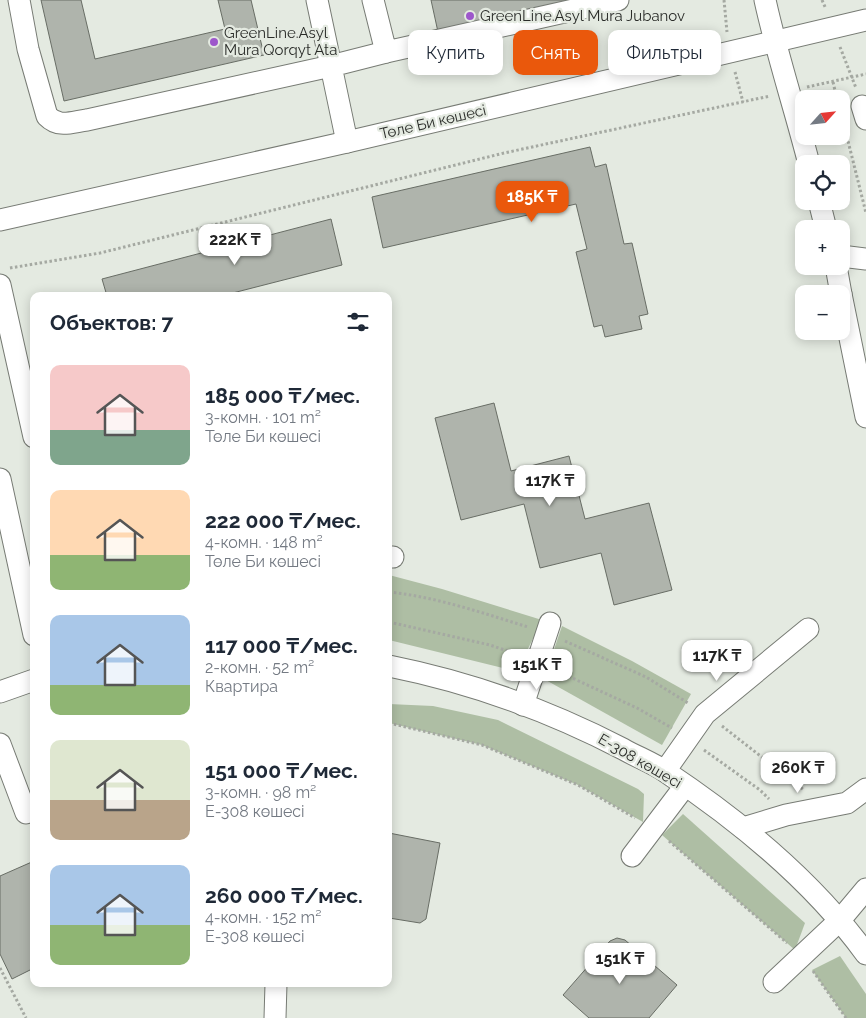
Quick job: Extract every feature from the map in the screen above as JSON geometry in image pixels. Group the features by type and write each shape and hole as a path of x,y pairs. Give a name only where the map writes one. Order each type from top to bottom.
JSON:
{"street":[{"path":"19,0 28,49 47,116 60,124 96,118 331,66 618,0"},
{"path":"316,0 347,142"},
{"path":"373,0 386,52"},
{"path":"765,0 774,41 790,91 807,155"},
{"name":"Төле Би көшесі","path":"0,220 347,142 866,20"},
{"path":"850,257 866,259"},
{"path":"4,277 30,416"},
{"path":"850,338 866,417"},
{"path":"0,479 30,617"},
{"path":"523,705 548,628"},
{"path":"665,771 706,714 808,629"},
{"name":"Е-308 көшесі","path":"392,667 412,670 523,705 593,734 665,771 742,828 778,858 840,920 866,954"},
{"path":"0,692 30,681"},
{"path":"0,744 26,813"},
{"path":"632,856 685,786"},
{"path":"742,828 786,815 847,803 866,789"},
{"path":"774,982 840,920 866,889"},
{"path":"275,1018 276,987"}],"path":[{"path":"822,0 864,112"},
{"path":"4,277 28,264 100,254 504,153 866,74"},
{"path":"833,82 835,90"},
{"path":"849,145 866,214"},
{"path":"392,592 548,628 646,677 706,714 741,739 806,792"},
{"path":"392,623 490,645 537,662 637,708 688,738 760,790 786,815"},
{"path":"0,968 26,1018"}],"green space":[{"path":"392,576 542,620 524,657 511,670 392,641"},
{"path":"562,626 632,661 691,694 662,745 544,679"},
{"path":"392,704 433,706 498,720 638,789 644,794 643,822 578,785 482,745 392,724"},
{"path":"683,814 805,923 795,950 662,835"},
{"path":"840,956 866,994 866,1018 846,1018 812,970"}],"building":[{"name":"GreenLine.Asyl Mura Qorqyt Ata","path":"41,0 81,0 95,59 225,29 218,0 251,0 264,55 64,101"},
{"name":"GreenLine.Asyl Mura Jubanov","path":"431,0 575,0 447,30 438,30"},
{"path":"590,147 595,167 606,164 624,244 632,243 648,314 639,316 642,329 605,337 602,325 594,327 576,252 587,249 576,204 383,248 372,197"},
{"path":"331,219 342,265 237,292 106,292 102,279"},
{"path":"494,403 511,471 569,456 585,519 649,503 672,590 614,605 601,553 540,568 524,504 461,520 435,418"},
{"path":"392,834 440,843 426,919 420,923 392,918"},
{"path":"30,863 30,970 12,979 0,954 0,876"},
{"path":"617,938 625,940 677,985 649,1018 589,1018 563,995 610,941"}],"place":[{"name":"GreenLine.Asyl Mura Jubanov","path":"470,16"},
{"name":"GreenLine.Asyl Mura Qorqyt Ata","path":"214,42"}]}
